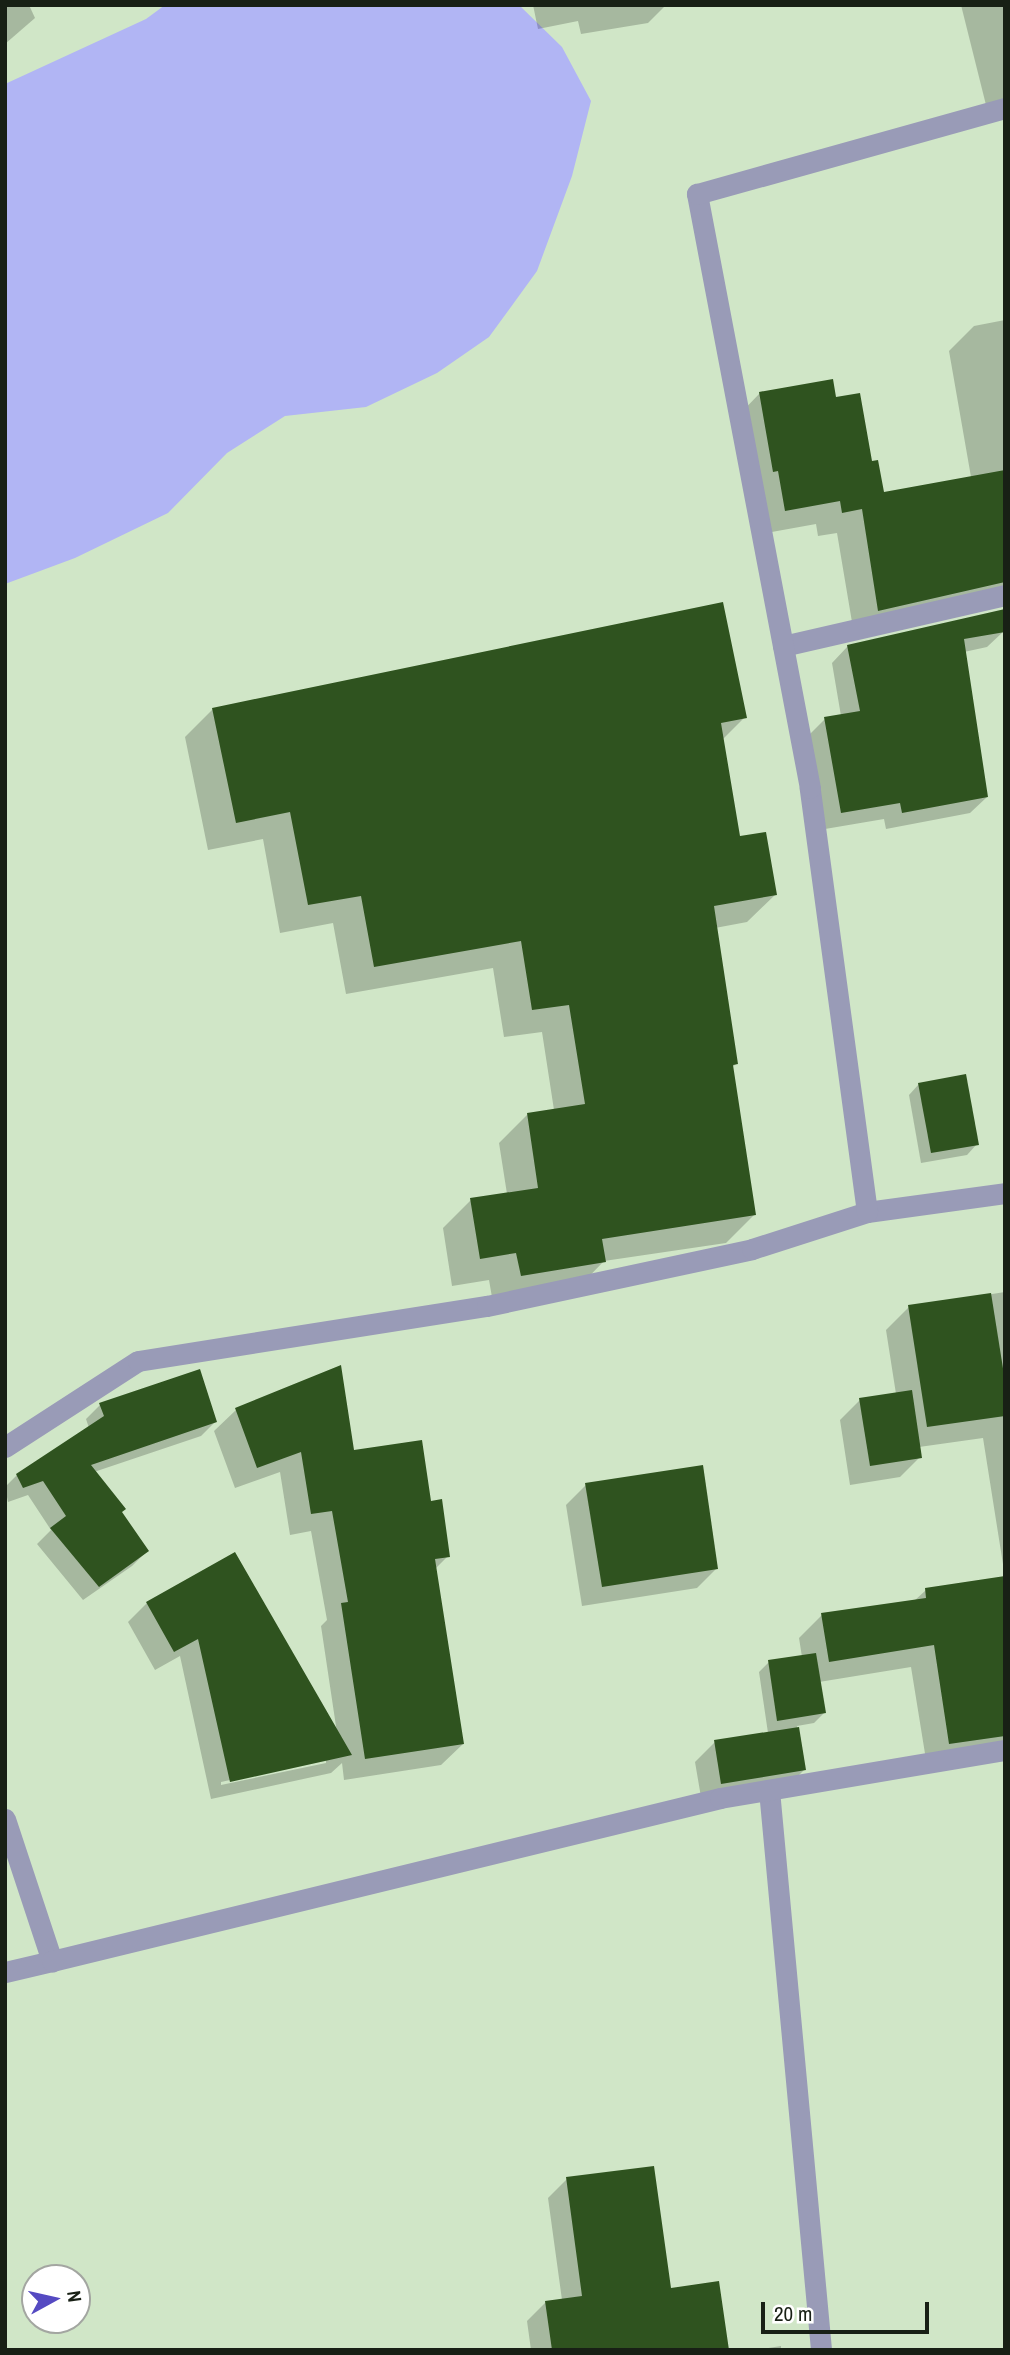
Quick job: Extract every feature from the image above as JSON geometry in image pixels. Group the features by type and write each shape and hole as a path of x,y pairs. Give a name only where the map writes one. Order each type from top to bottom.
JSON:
{"street":[{"path":"867,1213 810,788 697,194 1005,108"},
{"path":"783,646 1005,595"},
{"path":"5,1447 138,1361 487,1306 752,1249 867,1213 1005,1193"},
{"path":"5,1972 692,1805 1005,1750"},
{"path":"769,1790 821,2350"},
{"path":"5,1819 52,1961"}],"water":[{"path":"165,5 519,5 562,47 591,101 572,176 537,271 489,337 437,373 366,407 285,416 227,453 168,513 75,558 5,584 5,84 146,19"}],"building":[{"path":"833,379 836,397 860,393 872,461 878,460 884,492 1005,470 1005,582 878,611 862,509 842,513 840,501 785,511 778,471 773,472 759,392"},
{"path":"723,602 747,718 721,723 740,836 766,832 777,895 714,906 738,1064 733,1065 756,1215 602,1239 606,1262 521,1276 516,1253 480,1259 470,1198 538,1188 527,1113 585,1104 569,1005 532,1010 521,941 374,967 361,896 308,905 290,812 236,823 212,708"},
{"path":"1005,609 1005,632 964,639 988,797 902,813 900,803 841,813 824,717 860,711 847,645"},
{"path":"966,1074 979,1145 931,1153 918,1083"},
{"path":"991,1293 1005,1381 1005,1416 927,1427 908,1305"},
{"path":"341,1365 354,1450 422,1440 431,1501 442,1499 450,1557 435,1559 464,1744 365,1759 341,1603 348,1602 332,1511 311,1514 301,1452 257,1468 235,1408"},
{"path":"200,1369 217,1422 91,1465 126,1509 122,1512 149,1551 99,1587 50,1528 66,1516 43,1481 23,1488 16,1474 104,1416 99,1403"},
{"path":"912,1390 922,1458 870,1466 859,1398"},
{"path":"703,1465 718,1569 602,1587 585,1483"},
{"path":"235,1552 352,1755 230,1782 198,1639 174,1652 146,1602"},
{"path":"1005,1576 1005,1736 949,1744 934,1645 829,1662 821,1613 926,1598 925,1588"},
{"path":"816,1653 826,1713 777,1721 768,1660"},
{"path":"799,1727 806,1770 721,1784 714,1740"},
{"path":"654,2166 671,2288 719,2281 729,2350 552,2350 545,2301 582,2296 566,2177"}]}
